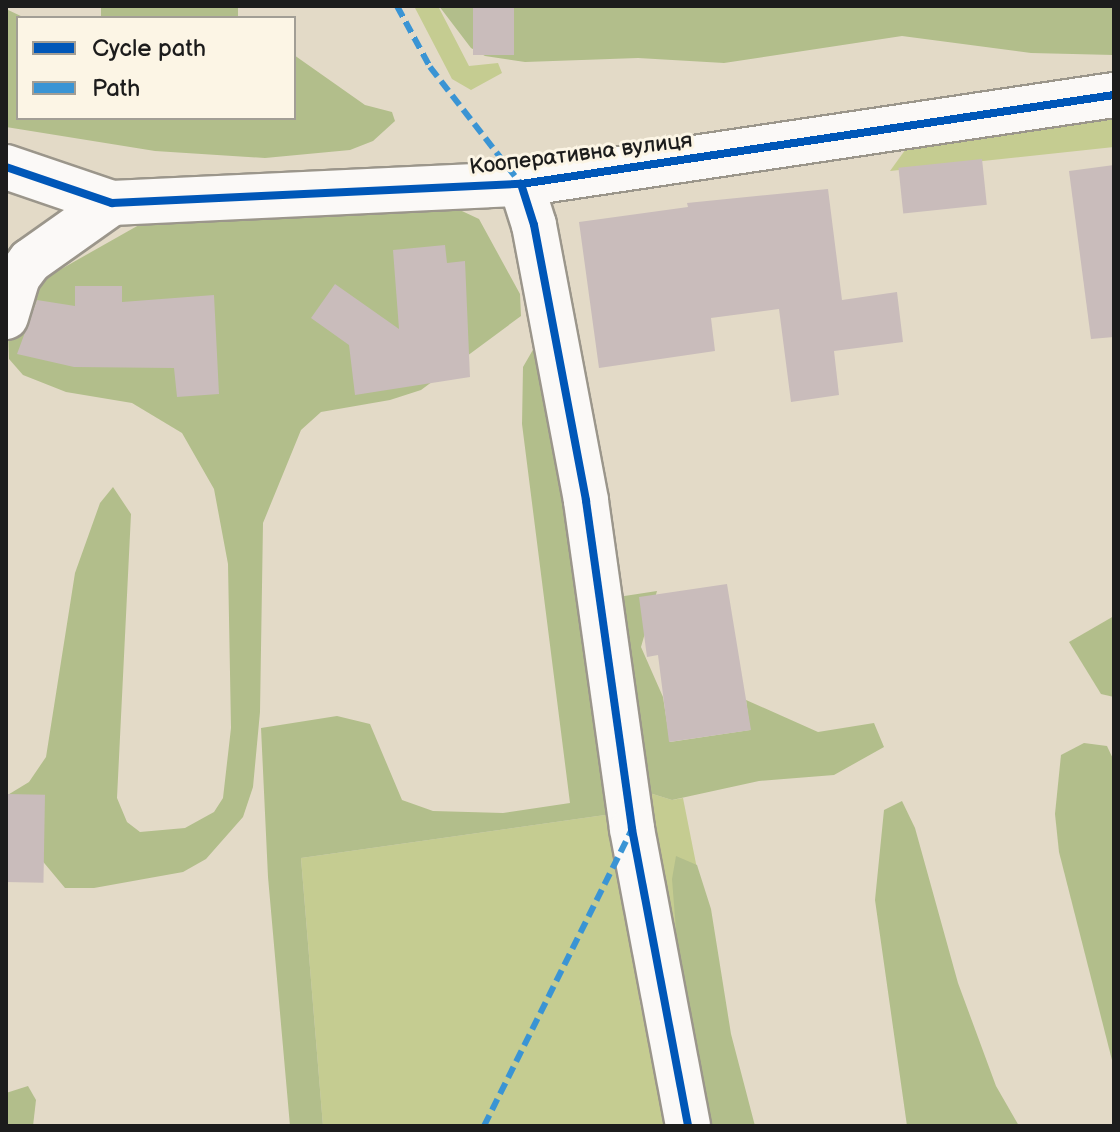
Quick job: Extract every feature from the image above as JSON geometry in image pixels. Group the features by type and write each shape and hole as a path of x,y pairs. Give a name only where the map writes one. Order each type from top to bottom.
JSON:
{"street":[{"name":"Кооперативна вулиця","path":"6,167 112,203 521,184 1114,95"},
{"path":"521,184 534,225 586,501 632,829 688,1126"},
{"path":"6,317 18,277 30,261 112,203"}],"green space":[{"path":"101,6 238,6 238,16 101,16"},
{"path":"414,6 438,6 469,66 498,63 502,73 471,90 452,79"},
{"path":"439,6 1114,6 1114,55 1031,53 902,36 724,63 638,58 525,62 485,56 471,48"},
{"path":"6,9 21,16 16,16 16,120 296,120 296,56 365,105 392,112 395,121 373,141 350,150 265,158 155,151 6,127"},
{"path":"1114,116 1114,147 890,171 908,146"},
{"path":"447,204 479,219 520,294 521,316 421,390 390,400 321,412 301,430 263,523 260,712 253,787 243,817 206,859 183,872 94,888 65,888 40,858 6,851 6,796 29,782 46,757 75,573 100,503 113,487 131,514 117,798 127,822 140,832 185,828 214,812 223,798 231,728 228,564 214,489 182,433 132,403 66,392 23,375 9,359 8,331 40,281 146,221"},
{"path":"538,341 573,511 612,814 301,858 323,1126 290,1126 268,877 261,728 337,716 370,724 402,800 433,811 503,813 570,803 522,424 523,367"},
{"path":"657,591 641,647 663,697 670,742 750,730 746,700 818,732 874,723 884,747 834,775 759,781 672,800 643,791 618,597"},
{"path":"1114,616 1114,697 1101,694 1069,642"},
{"path":"1084,743 1107,746 1114,761 1114,1068 1059,852 1055,814 1061,755"},
{"path":"643,791 672,800 683,798 748,1126 702,1126"},
{"path":"902,801 915,828 958,983 996,1086 1019,1126 907,1126 875,900 884,810"},
{"path":"612,814 640,1003 667,1126 323,1126 301,858"},
{"path":"676,856 697,865 711,909 731,1034 755,1126 703,1126 678,956 672,879"},
{"path":"28,1086 36,1100 33,1126 6,1126 6,1093"}],"building":[{"path":"473,6 514,6 514,55 473,55"},
{"path":"982,159 987,205 903,214 898,168"},
{"path":"1114,165 1114,337 1091,339 1069,171"},
{"path":"828,189 842,300 897,292 903,342 834,351 839,395 791,402 779,309 711,318 715,351 599,368 579,222 688,207 687,203"},
{"path":"445,245 447,263 465,261 470,377 355,395 349,345 311,318 335,284 399,329 393,250"},
{"path":"75,286 122,286 122,302 214,295 219,394 177,397 174,368 74,367 17,354 37,300 75,306"},
{"path":"727,584 751,730 669,742 658,655 647,657 639,597"},
{"path":"6,794 45,795 43,883 6,882"}],"marked path":[{"path":"397,6 430,67 521,184"},
{"path":"484,1126 632,829"}],"cycle path":[{"path":"6,167 112,203 521,184 1114,95"},
{"path":"521,184 534,225 586,501 632,829 688,1126"}]}
